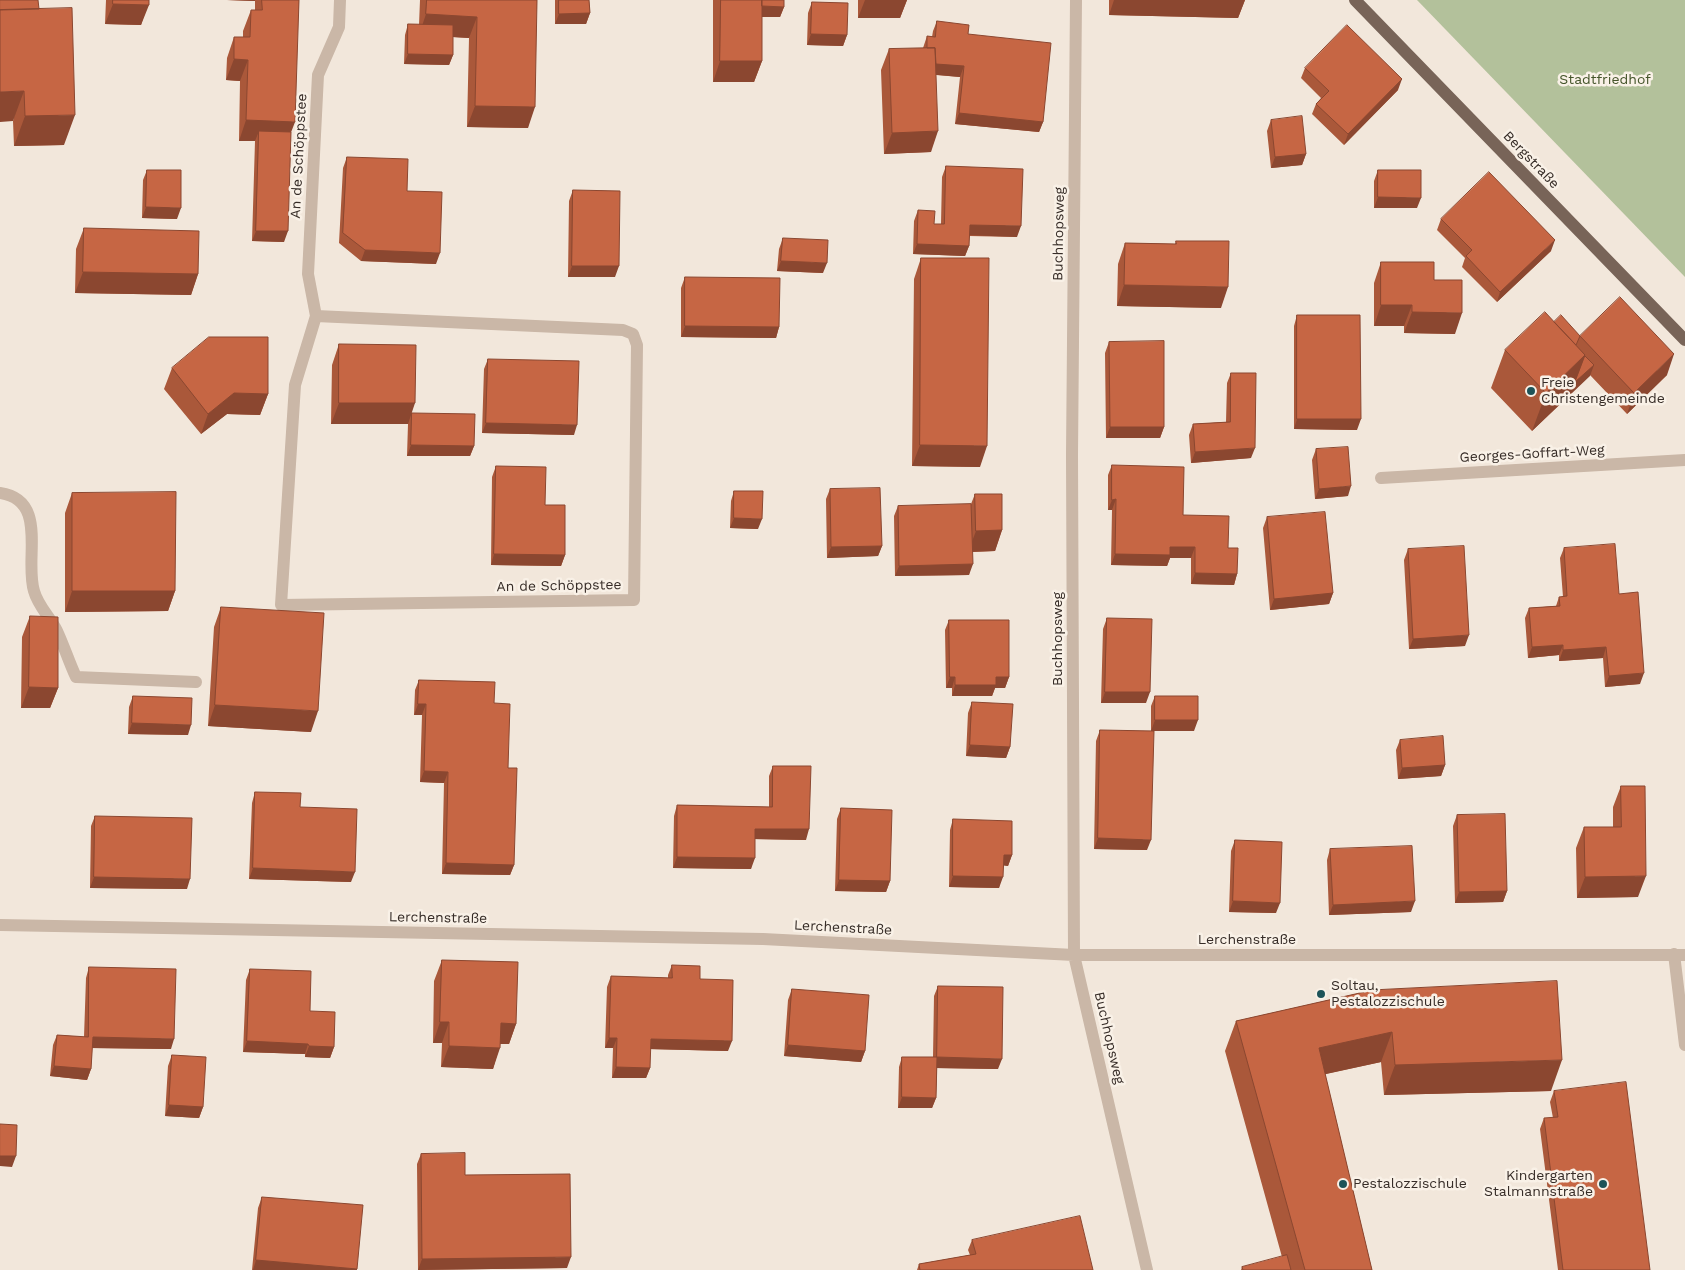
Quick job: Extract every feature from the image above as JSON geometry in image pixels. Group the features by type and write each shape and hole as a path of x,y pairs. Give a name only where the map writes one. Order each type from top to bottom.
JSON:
{"main road":[{"name":"Bergstraße","path":"1355,0 1685,340"}],"street":[{"name":"An de Schöppstee","path":"316,316 623,330 633,334 637,345 634,600 281,605 295,385 316,316 308,274 318,75 339,27 340,0"},
{"name":"Buchhopsweg","path":"1076,0 1072,455 1074,955 1147,1270"},
{"name":"Georges-Goffart-Weg","path":"1381,478 1685,460"},
{"path":"0,493 12,495 30,515 34,592 41,608 56,629 76,677 196,682"},
{"name":"Lerchenstraße","path":"0,925 763,940 1074,955 1680,954"},
{"path":"1680,954 1685,1044"}],"green space":[{"name":"Stadtfriedhof","path":"1417,0 1685,0 1685,277"}],"building":[{"path":"0,0 38,0 39,9 0,10"},
{"path":"113,0 149,0 149,5 113,4"},
{"path":"262,0 299,0 295,122 246,120 248,60 234,59 234,37 250,37 251,10 262,10"},
{"path":"427,0 537,0 535,107 475,106 477,17 426,14"},
{"path":"559,0 589,0 590,13 559,14"},
{"path":"721,0 762,0 762,61 720,61"},
{"path":"762,0 784,0 784,7 762,6"},
{"path":"812,2 848,3 847,35 811,34"},
{"path":"72,8 75,115 25,116 24,91 0,92 0,10"},
{"path":"937,21 969,25 968,34 1051,43 1043,122 959,113 964,66 936,64 935,48 927,48 927,36 935,37"},
{"path":"408,24 453,25 453,55 408,54"},
{"path":"1347,25 1402,79 1348,134 1316,104 1329,91 1305,68"},
{"path":"935,48 938,131 892,133 889,49"},
{"path":"1302,116 1306,154 1275,157 1271,120"},
{"path":"259,131 291,132 288,231 256,231"},
{"path":"347,157 408,159 407,191 442,192 440,253 365,250 343,233"},
{"path":"946,166 1023,169 1021,226 970,225 969,246 917,244 918,210 935,211 934,224 944,224"},
{"path":"147,170 181,170 181,208 146,207"},
{"path":"1378,170 1421,170 1421,198 1378,197"},
{"path":"1489,172 1555,240 1500,292 1466,256 1472,250 1441,219"},
{"path":"573,190 620,191 619,266 572,266"},
{"path":"84,228 199,231 198,274 83,272"},
{"path":"783,238 828,240 827,263 781,261"},
{"path":"1176,241 1229,241 1228,287 1124,285 1125,243 1176,244"},
{"path":"921,258 989,258 987,446 920,445"},
{"path":"1381,262 1434,262 1434,280 1462,280 1462,313 1412,312 1412,305 1381,305"},
{"path":"685,277 780,278 779,327 685,326"},
{"path":"1620,297 1674,354 1634,393 1580,336"},
{"path":"1545,312 1585,355 1546,393 1505,350"},
{"path":"1297,315 1360,315 1361,419 1297,419"},
{"path":"1561,315 1580,336 1576,345 1554,322"},
{"path":"209,337 268,337 268,394 234,393 208,414 172,368"},
{"path":"1164,341 1164,427 1110,427 1109,342"},
{"path":"339,344 416,345 415,403 339,403"},
{"path":"1585,356 1594,365 1575,382"},
{"path":"488,359 579,361 577,425 486,423"},
{"path":"1231,373 1256,373 1255,448 1195,452 1193,424 1230,422"},
{"path":"412,413 475,414 474,446 411,445"},
{"path":"1348,447 1351,486 1319,489 1316,449"},
{"path":"1112,465 1184,467 1183,515 1229,516 1228,548 1238,548 1237,574 1195,573 1195,547 1170,547 1170,555 1115,554 1116,499 1112,500"},
{"path":"496,466 546,467 545,505 565,505 565,555 494,554"},
{"path":"880,488 882,546 831,547 830,489"},
{"path":"734,491 763,491 762,519 734,518"},
{"path":"176,492 175,591 72,591 72,493"},
{"path":"975,494 1002,494 1002,530 976,531"},
{"path":"971,504 973,564 899,566 898,506"},
{"path":"1325,512 1333,593 1274,599 1267,517"},
{"path":"1615,544 1619,594 1638,592 1644,673 1609,676 1606,647 1563,650 1563,645 1532,647 1529,608 1560,606 1559,597 1567,596 1564,548"},
{"path":"1464,546 1469,635 1413,639 1408,549"},
{"path":"221,607 324,613 318,711 215,705"},
{"path":"30,616 58,617 58,688 29,687"},
{"path":"1107,618 1152,619 1150,692 1105,692"},
{"path":"949,620 1009,620 1009,677 996,677 996,685 955,685 955,677 950,677"},
{"path":"419,680 495,682 494,703 510,704 508,768 517,768 514,865 446,863 448,772 424,771 426,704 418,704"},
{"path":"133,696 192,698 191,725 132,723"},
{"path":"1155,696 1198,696 1198,720 1155,720"},
{"path":"972,702 1013,704 1010,747 970,745"},
{"path":"1100,730 1154,731 1151,840 1098,838"},
{"path":"1443,736 1445,765 1402,768 1400,740"},
{"path":"773,766 811,766 809,829 755,829 755,858 677,857 677,805 772,807"},
{"path":"1621,786 1645,786 1646,876 1585,877 1584,827 1621,827"},
{"path":"255,792 301,793 300,807 357,809 355,872 253,868"},
{"path":"841,808 892,810 890,881 839,880"},
{"path":"1505,814 1507,891 1459,892 1457,815"},
{"path":"95,816 192,818 190,879 94,877"},
{"path":"953,819 1012,821 1012,855 1004,855 1003,877 953,876"},
{"path":"1235,840 1282,842 1280,903 1233,901"},
{"path":"1412,846 1415,901 1333,905 1330,849"},
{"path":"442,960 518,962 516,1024 501,1023 500,1048 449,1046 449,1022 440,1022"},
{"path":"672,965 700,966 700,979 733,980 732,1041 651,1039 650,1068 616,1067 617,1038 609,1038 611,976 672,978"},
{"path":"89,967 176,969 174,1039 93,1037 91,1069 54,1066 57,1035 88,1037"},
{"path":"250,969 311,971 310,1011 335,1012 334,1047 247,1041"},
{"path":"1557,981 1562,1060 1395,1065 1392,1032 1319,1048 1372,1270 1305,1270 1236,1021 1373,990"},
{"path":"938,986 1003,987 1002,1059 937,1057"},
{"path":"792,989 869,995 865,1051 788,1045"},
{"path":"172,1055 206,1057 203,1107 169,1105"},
{"path":"902,1057 937,1057 936,1098 902,1097"},
{"name":"Kindergarten Stalmannstraße","path":"1626,1082 1650,1270 1563,1270 1544,1118 1558,1117 1554,1091"},
{"path":"0,1124 17,1125 16,1156 0,1156"},
{"path":"465,1153 465,1175 570,1174 571,1257 422,1259 421,1154"},
{"path":"262,1197 363,1205 357,1269 256,1260"},
{"path":"1080,1216 1093,1270 920,1270 919,1264 976,1254 972,1240"},
{"path":"1287,1255 1291,1270 1243,1270 1242,1267"}],"place":[{"name":"Freie Christengemeinde","path":"1531,391"},
{"name":"Soltau, Pestalozzischule","path":"1321,994"},
{"name":"Pestalozzischule","path":"1343,1184"},
{"name":"Kindergarten Stalmannstraße","path":"1603,1184"}]}
